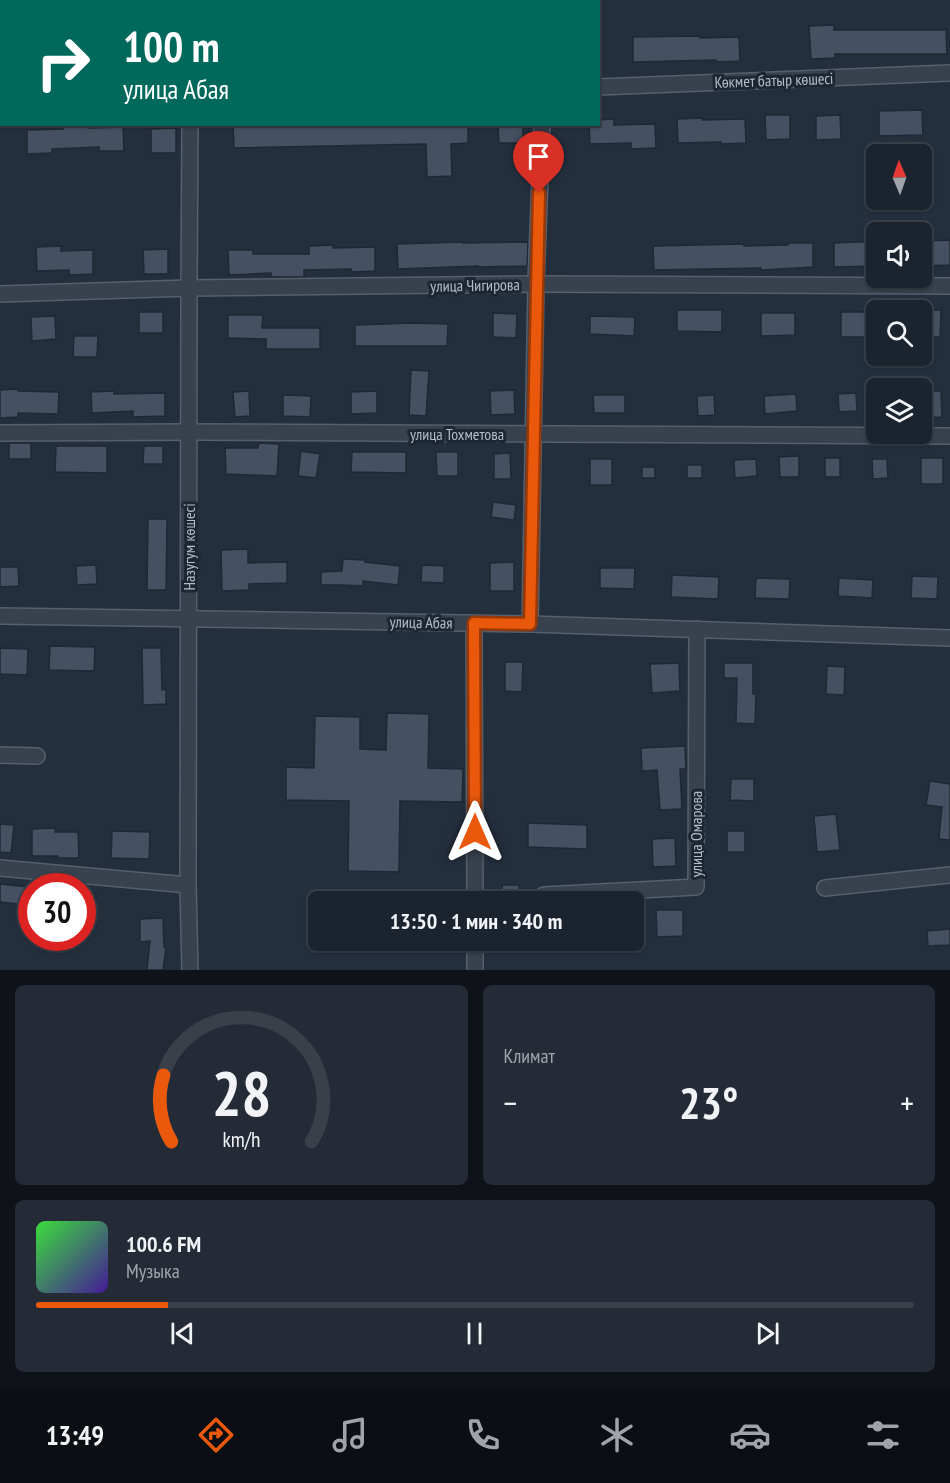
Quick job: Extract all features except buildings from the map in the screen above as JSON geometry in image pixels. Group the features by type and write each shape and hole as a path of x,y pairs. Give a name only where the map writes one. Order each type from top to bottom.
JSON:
{"street":[{"name":"Көкмет батыр көшесі","path":"600,87 950,73"},
{"name":"Назугум көшесі","path":"190,126 188,885 190,970"},
{"path":"530,624 536,284 542,126"},
{"name":"улица Чигирова","path":"0,294 189,288 536,284 950,286"},
{"name":"улица Тохметова","path":"0,433 950,436"},
{"name":"улица Абая","path":"0,616 530,624 950,638"},
{"path":"474,623 475,891"},
{"name":"улица Омарова","path":"620,891 696,887 697,629"},
{"path":"0,755 36,756"},
{"path":"0,868 188,885"},
{"path":"825,888 950,875"},
{"path":"475,951 475,970"}],"route":[{"path":"475,832 474,623 530,624 539,193"}]}
